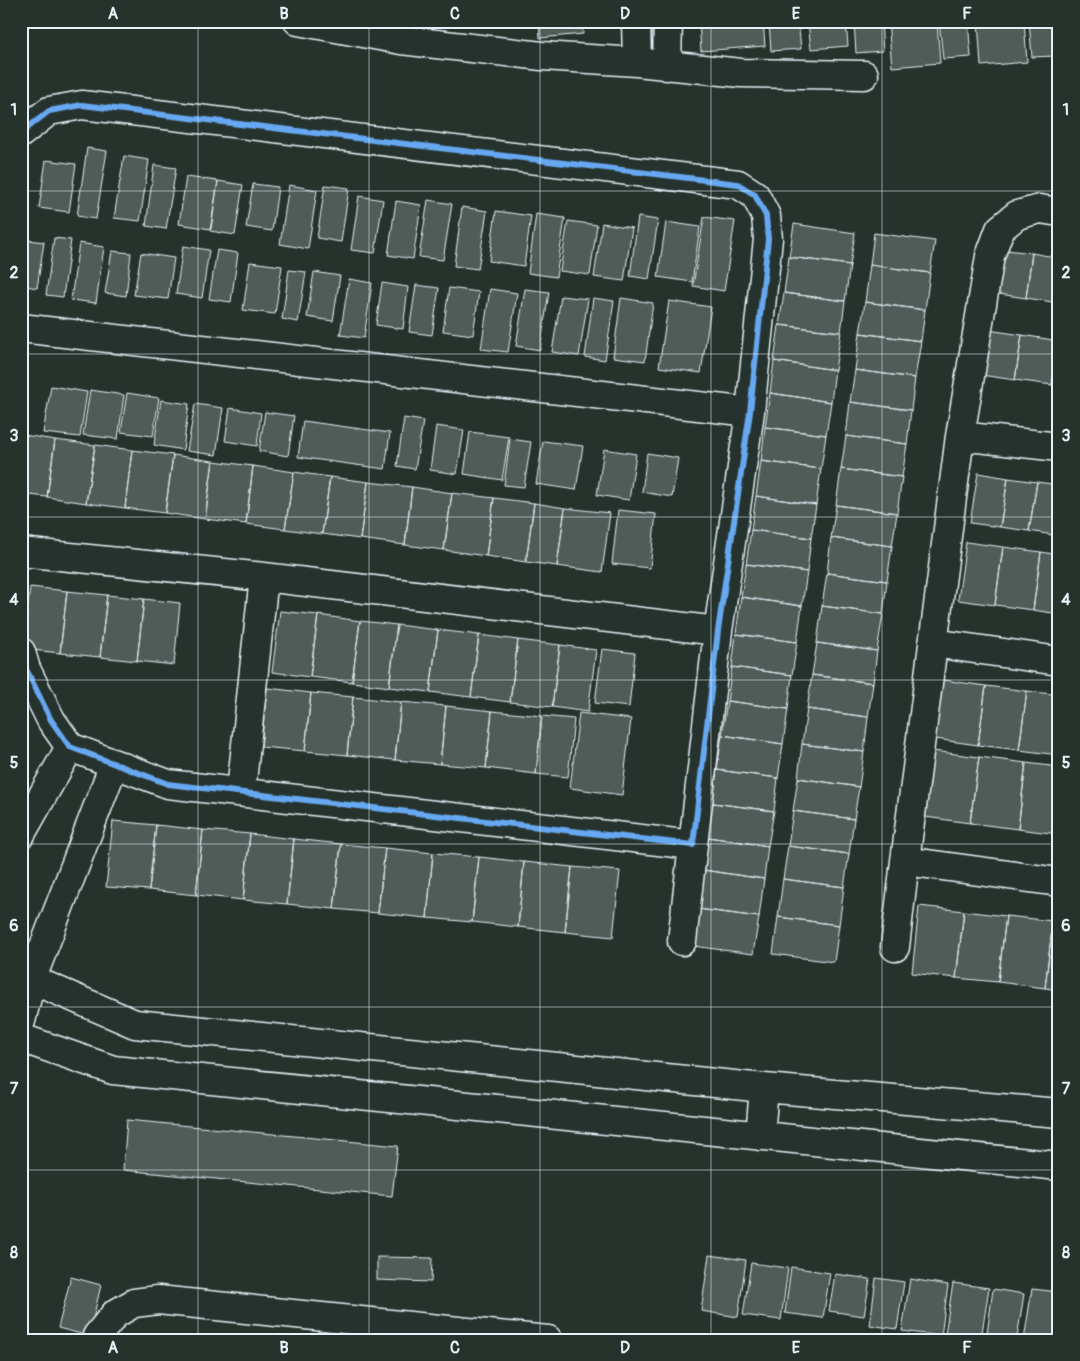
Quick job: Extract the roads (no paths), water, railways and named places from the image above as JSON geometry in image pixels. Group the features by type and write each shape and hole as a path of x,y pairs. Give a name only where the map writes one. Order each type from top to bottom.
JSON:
{"street":[{"path":"298,21 401,40 542,56 637,62 741,73 864,75"},
{"path":"636,21 637,62"},
{"path":"666,66 668,21"},
{"path":"21,132 49,112 82,105 738,184 755,195 766,216 768,239 750,412 718,631 682,941"},
{"path":"895,947 960,436 990,256 1000,229 1018,215 1040,209 1059,212"},
{"path":"21,328 750,412"},
{"path":"960,436 1059,447"},
{"path":"21,552 264,576 718,631"},
{"path":"241,791 264,576"},
{"path":"933,643 1059,661"},
{"path":"21,652 26,669 51,720 70,747 168,784 693,845"},
{"path":"21,834 70,747"},
{"path":"21,1021 27,977 114,764"},
{"path":"905,861 1059,882"},
{"path":"27,977 135,1024 764,1088 1059,1113"},
{"path":"21,1038 114,1070 1059,1166"},
{"path":"760,1136 764,1088"},
{"path":"97,1340 115,1314 134,1303 158,1300 548,1340"}]}
